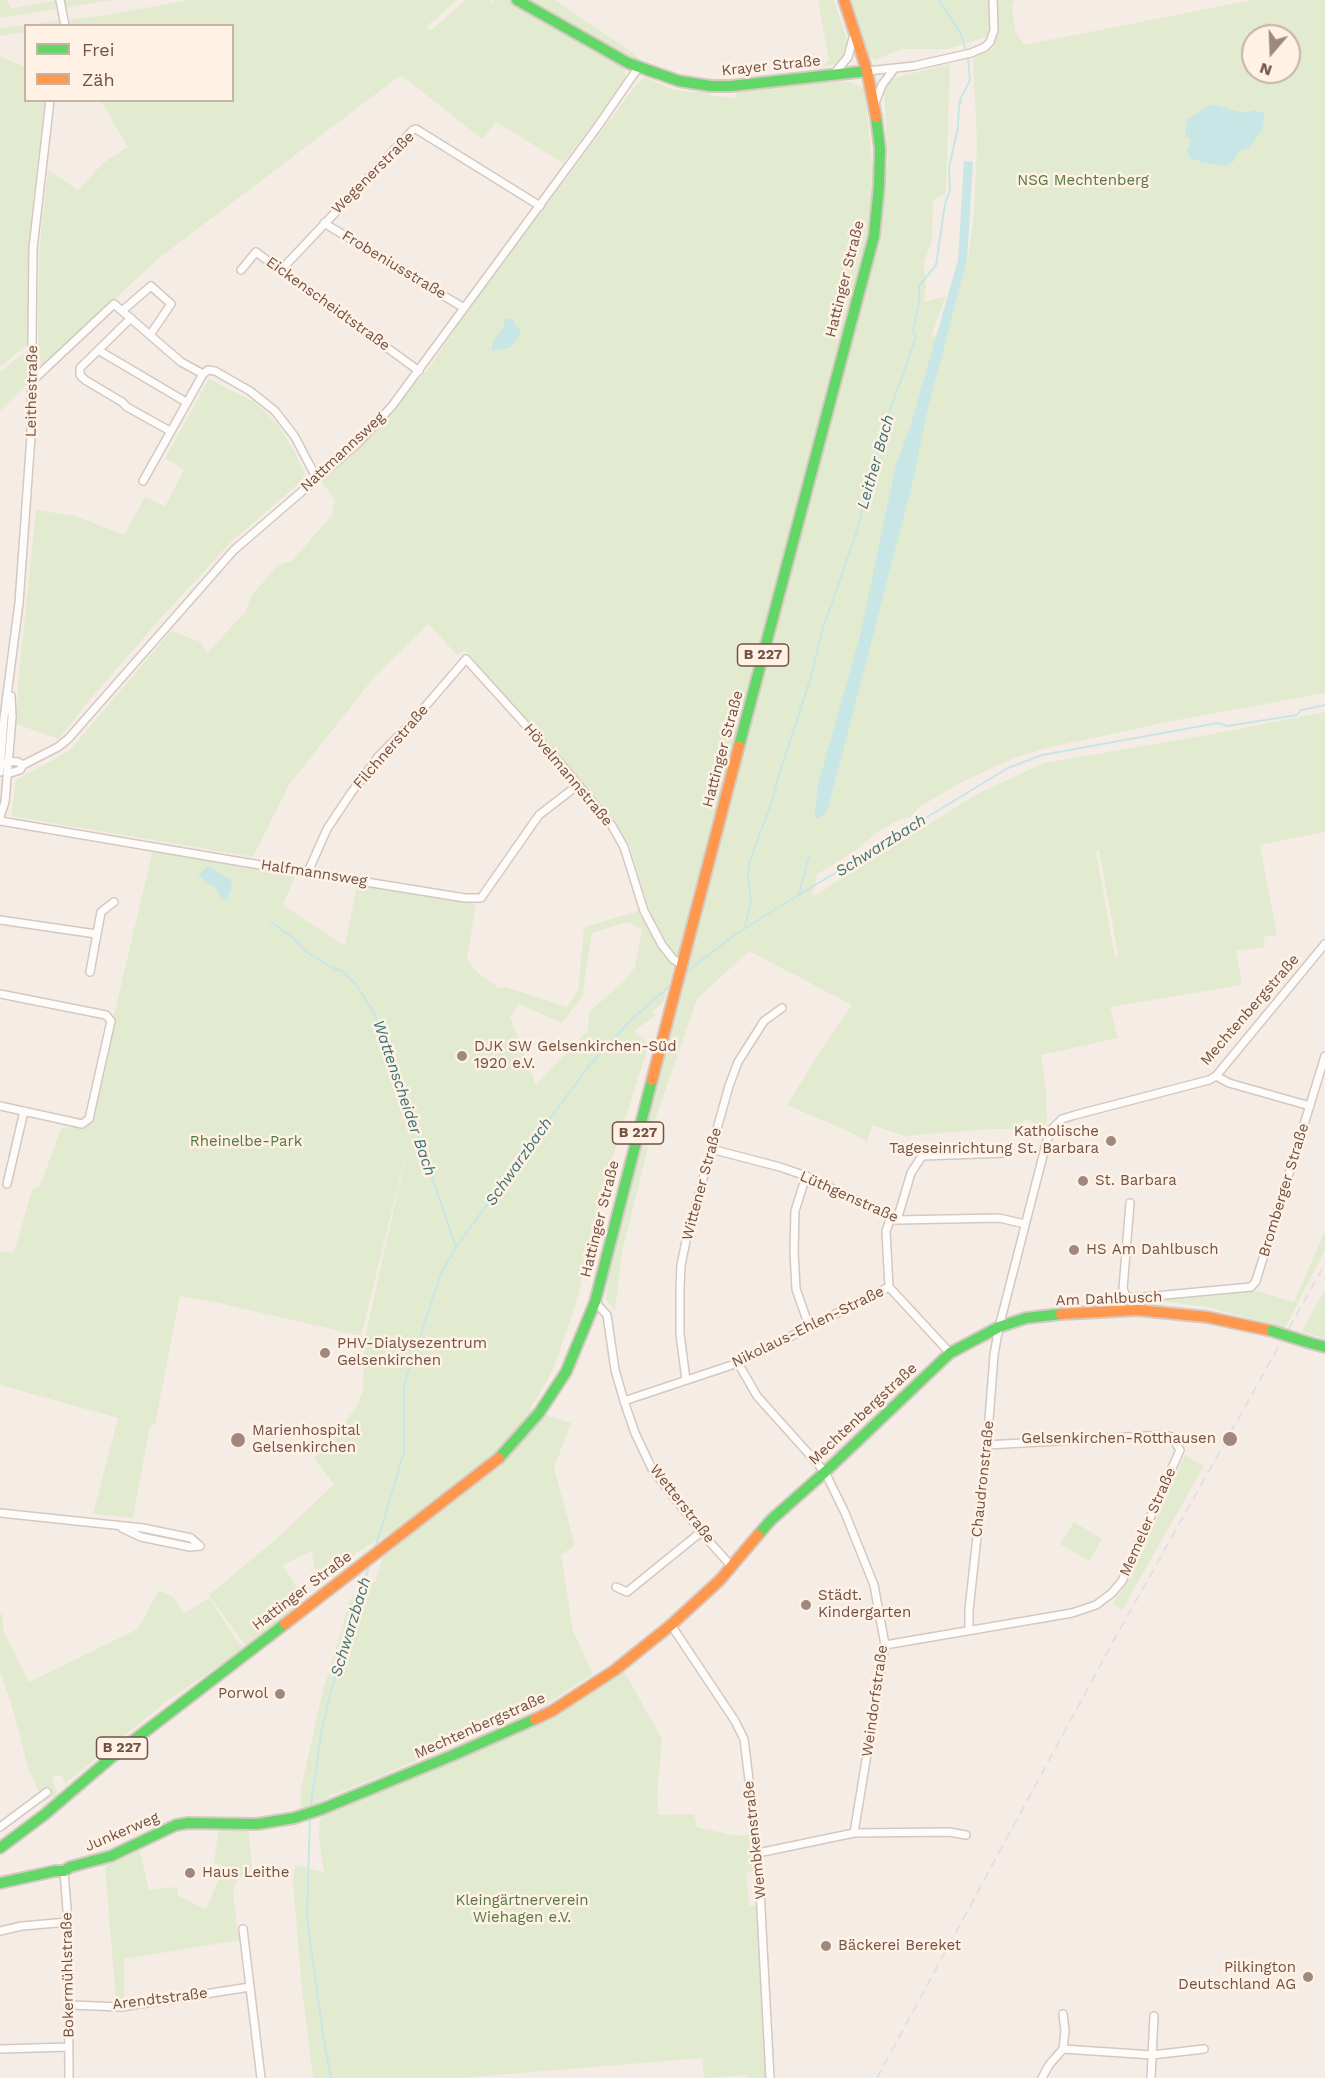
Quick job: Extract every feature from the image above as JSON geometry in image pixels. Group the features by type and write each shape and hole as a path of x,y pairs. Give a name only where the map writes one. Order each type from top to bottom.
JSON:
{"main road":[{"name":"Krayer Straße","path":"517,0 638,68 679,81 711,86 731,86 867,71"},
{"name":"Hattinger Straße","path":"0,1848 44,1815 121,1749 498,1459 539,1413 566,1372 594,1302 874,236 880,167 875,104 844,0"},
{"name":"Am Dahlbusch","path":"999,1327 1026,1318 1050,1315 1137,1310 1207,1317 1272,1331 1325,1347"},
{"name":"Mechtenbergstraße","path":"294,1818 322,1809 508,1732 552,1711 615,1670 710,1591 771,1520 950,1353 999,1327"},
{"name":"Junkerweg","path":"0,1883 64,1871 70,1867 111,1856 176,1825 188,1823 256,1824 294,1818"}],"street":[{"path":"60,0 65,24"},
{"path":"867,71 894,69 962,55 985,47 993,36 993,0"},
{"path":"834,75 848,57 855,32"},
{"name":"Nattmannsweg","path":"3,771 20,770 23,765 68,739 234,550 371,429 419,371 634,77 638,68"},
{"name":"Hattinger Straße","path":"875,104 882,84 894,69"},
{"name":"Leithestraße","path":"0,819 5,802 4,718 19,603 32,436 33,248 50,102"},
{"name":"Wegenerstraße","path":"281,270 416,129 540,206"},
{"name":"Frobeniusstraße","path":"324,223 464,308"},
{"name":"Eickenscheidtstraße","path":"241,270 256,252 419,371"},
{"path":"122,311 151,286 171,304 150,335"},
{"path":"32,381 114,304 181,362 203,374"},
{"path":"131,318 80,368 82,378 170,431"},
{"path":"98,350 186,402"},
{"path":"143,481 186,402 203,374 208,370 215,371 250,391 275,411 295,437 317,478"},
{"name":"Hövelmannstraße","path":"466,659 612,826 624,847 644,911 662,945 681,966"},
{"name":"Filchnerstraße","path":"308,872 327,829 351,793 378,757 412,722 466,659"},
{"name":"Leithestraße","path":"8,761 12,717 10,682"},
{"path":"3,771 8,761 23,765"},
{"name":"Halfmannsweg","path":"0,819 465,898 481,898 539,815 578,785"},
{"path":"90,972 101,912 114,902"},
{"path":"0,920 96,934"},
{"name":"Mechtenbergstraße","path":"999,1327 1047,1140 1055,1124 1062,1119 1209,1080 1216,1076 1325,944"},
{"path":"0,994 106,1015 111,1021 89,1119 82,1124 0,1106"},
{"name":"Wittener Straße","path":"686,1380 680,1334 681,1265 729,1086 742,1054 764,1021 782,1008"},
{"name":"Bromberger Straße","path":"1251,1287 1256,1281 1325,1056"},
{"path":"1216,1076 1229,1083 1310,1106"},
{"path":"8,1184 24,1111"},
{"name":"Lüthgenstraße","path":"711,1149 806,1176 894,1219 999,1218 1025,1224"},
{"path":"950,1353 889,1287 886,1231 894,1219 911,1173 922,1156 1005,1153"},
{"path":"806,1176 795,1211 794,1251 796,1289 809,1326"},
{"name":"Am Dahlbusch","path":"1130,1203 1123,1289 1126,1296 1133,1298 1251,1287"},
{"name":"Nikolaus-Ehlen-Straße","path":"624,1401 738,1363 889,1287"},
{"name":"Wetterstraße","path":"594,1302 607,1316 615,1370 624,1401 635,1433 652,1469 701,1532 732,1567"},
{"name":"Chaudronstraße","path":"969,1630 994,1354 999,1327"},
{"name":"Weindorfstraße","path":"738,1363 757,1396 825,1472 845,1513 874,1585 885,1645 854,1833"},
{"name":"Memeler Straße","path":"885,1645 1072,1613 1096,1605 1112,1593 1122,1581 1180,1450 1172,1437 1164,1435 987,1445"},
{"path":"0,1513 114,1524 192,1538 200,1546 190,1547 141,1537 114,1524"},
{"path":"616,1587 627,1592 701,1532"},
{"name":"Wembkenstraße","path":"671,1625 743,1733 758,1853 770,2078"},
{"path":"0,1827 47,1792"},
{"path":"758,1853 854,1833 949,1832 966,1835"},
{"name":"Bokermühlstraße","path":"64,1871 68,1922 69,2078"},
{"path":"0,1931 22,1926 68,1922"},
{"path":"243,1929 261,2078"},
{"name":"Arendtstraße","path":"70,2005 121,2007 250,1987"},
{"path":"1042,2078 1049,2065 1064,2049 1064,2014"},
{"path":"1151,2078 1154,2016"},
{"path":"0,2049 69,2047"},
{"path":"1064,2049 1152,2055 1204,2049"}],"green space":[{"path":"0,0 7,0 11,9 56,0 113,0 0,18"},
{"path":"189,0 457,0 427,26 430,31 466,0 489,0 491,3 493,0 555,0 633,53 645,64 624,69 626,76 622,85 563,163 496,122 482,139 401,75 159,258 41,367 38,346 39,251 48,170 78,190 103,163 128,147 102,102 234,102 234,24 32,24 113,14"},
{"path":"818,0 834,0 847,39 846,56 837,64 822,67 829,60"},
{"name":"NSG Mechtenberg","path":"852,0 1014,0 1012,7 1015,30 1024,45 1251,0 1325,0 1325,693 1167,722 1016,757 962,782 918,808 912,816 898,820 876,833 860,847 818,874 811,898 977,794 1044,763 1325,712 1325,832 1260,845 1277,935 1264,937 1265,947 1236,951 1242,985 1110,1007 1118,1038 1041,1055 1047,1120 1043,1128 1026,1119 1017,1129 905,1136 872,1125 867,1142 850,1132 787,1105 852,1005 749,951 697,999 654,1123 622,1253 615,1311 606,1299 611,1255 649,1113 700,902 881,191 886,190 888,162 884,91 887,83 893,78 950,64 946,193 933,200 932,240 924,263 926,287 924,302 946,296 931,337 949,328 968,257 974,215 977,141 973,58 994,48 988,36 948,49 902,49 875,60 868,54","holes":["1096,851 1099,851 1118,955 1115,957"]},
{"path":"24,25 24,32 0,36 0,28"},
{"path":"0,56 24,67 24,102 45,102 32,214 27,345 0,367"},
{"path":"645,77 672,89 689,92 709,91 711,96 736,98 736,91 740,85 851,82 864,89 876,184 871,234 680,961 664,944 649,909 630,846 607,811 465,650 457,655 428,624 375,676 289,785 253,857 11,816 16,780 69,751 171,631 201,642 207,653 246,611 251,596 278,565 292,561 332,515 335,500 319,479 379,425 428,369 471,306 636,85"},
{"path":"24,353 27,355 26,385 0,411 0,372"},
{"path":"209,379 256,403 278,425 295,452 306,477 230,543 160,619 59,739 16,724 18,682 36,510 75,516 124,535 145,497 165,506 184,470 165,458"},
{"name":"Rheinelbe-Park","path":"153,849 296,874 283,905 345,946 357,885 476,904 467,959 478,973 499,988 506,987 567,1007 578,990 584,927 638,911 656,942 674,966 663,1003 653,1011 655,1016 634,1031 649,1044 609,1169 575,1307 552,1372 530,1410 571,1423 554,1468 575,1545 561,1555 573,1631 593,1674 547,1704 362,1784 331,1795 300,1815 301,1788 323,1690 350,1600 376,1580 389,1534 357,1552 332,1577 325,1576 314,1568 312,1551 282,1565 305,1598 248,1649 209,1595 276,1539 334,1484 314,1458 356,1408 363,1390 364,1341 409,1142 361,1336 180,1296 155,1425 150,1425 133,1518 93,1514 118,1418 0,1385 0,1251 14,1253 32,1189 40,1186 61,1128 88,1126","holes":["628,922 642,930 635,967 625,980 589,1012 588,1030 536,1085 510,1017 519,1004 562,1023 582,997 592,933"]},
{"path":"1325,1231 1325,1250 1285,1328 1206,1307 1156,1299 1257,1291 1294,1302"},
{"path":"1325,1289 1325,1339 1302,1331"},
{"path":"1185,1455 1204,1466 1122,1610 1112,1603 1126,1585"},
{"path":"1074,1522 1102,1539 1089,1561 1060,1544"},
{"path":"159,1590 173,1597 184,1613 209,1598 238,1642 245,1648 167,1701 65,1784 62,1775 52,1777 57,1795 44,1802 29,1771 11,1703 0,1672 0,1614 2,1614 4,1632 29,1682 138,1629"},
{"name":"Kleingärtnerverein Wiehagen e.V.","path":"624,1671 662,1739 657,1794 659,1815 694,1814 697,1827 736,1836 750,1834 754,1872 746,1873 750,1906 756,1905 766,2032 766,2078 748,2078 748,2075 704,2078 702,2058 461,2078 313,2078 302,1991 293,1883 295,1865 324,1872 319,1839 320,1818 551,1718"},
{"path":"219,1825 248,1828 253,1874 239,1877 233,1890 240,1940 124,1959 124,2002 116,2002 105,1866 133,1854 139,1848 149,1890 177,1887 178,1896 206,1909 224,1867 214,1862"}],"water":[{"path":"1211,104 1245,113 1254,110 1264,113 1263,128 1249,148 1239,151 1233,162 1224,166 1190,158 1187,151 1191,140 1185,134 1187,120"},
{"path":"964,161 973,162 967,260 926,416 914,477 830,801 827,812 816,819 818,785 860,636 896,464 909,431 958,260"},
{"path":"505,318 513,319 521,331 520,335 511,347 494,351 492,350 493,341 503,328"},
{"path":"208,866 231,880 232,886 227,899 222,899 214,886 198,875"}],"waterway":[{"name":"Leither Bach","path":"939,0 961,34 966,51"},
{"name":"Leither Bach","path":"744,929 751,903 749,863 772,801 811,677 822,631 856,534 883,430 916,337 913,331 919,302 919,286 936,265 945,204 950,189 949,168 958,127 959,103 961,103 960,100 970,80 968,56"},
{"name":"Schwarzbach","path":"683,975 733,936 1008,768 1042,755 1218,723 1227,726 1297,715 1301,710 1325,705"},
{"path":"799,894 809,856"},
{"name":"Wattenscheider Bach","path":"271,922 293,938 305,951 342,971 355,983 373,1011 456,1247"},
{"name":"Schwarzbach","path":"375,1549 404,1452 404,1385 441,1274 456,1247 588,1067 631,1020 672,984"},
{"name":"Schwarzbach","path":"310,1810 322,1729 332,1687 370,1563"},
{"name":"Schwarzbach","path":"310,1816 307,1917 331,2078"}],"railway":[{"path":"877,2078 1114,1640 1325,1264"}],"traffic: fast":[{"path":"517,0 628,63 679,81 711,86 731,86 867,71"},
{"path":"739,746 874,236 880,149 876,117"},
{"path":"499,1458 539,1413 566,1372 595,1302 652,1080"},
{"path":"758,1535 771,1520 950,1353 999,1327 1026,1318 1061,1314"},
{"path":"1272,1331 1310,1343"},
{"path":"1310,1343 1325,1347"},
{"path":"0,1848 44,1815 112,1757 285,1624"},
{"path":"0,1883 64,1871 70,1867 111,1856 176,1825 188,1823 257,1824 294,1818 322,1809 535,1719"}],"traffic: slow":[{"path":"844,0 867,71 876,117"},
{"path":"652,1080 739,746"},
{"path":"1061,1314 1137,1310 1207,1317 1272,1331"},
{"path":"285,1624 499,1458"},
{"path":"535,1719 552,1711 615,1670 671,1625 720,1580 758,1535"}],"place":[{"name":"DJK SW Gelsenkirchen-Süd 1920 e.V.","path":"462,1056"},
{"name":"Katholische Tageseinrichtung St. Barbara","path":"1111,1141"},
{"name":"St. Barbara","path":"1083,1181"},
{"name":"HS Am Dahlbusch","path":"1074,1250"},
{"name":"PHV-Dialysezentrum Gelsenkirchen","path":"325,1353"},
{"name":"Gelsenkirchen-Rotthausen","path":"1230,1439"},
{"name":"Marienhospital Gelsenkirchen","path":"238,1440"},
{"name":"Städt. Kindergarten","path":"806,1605"},
{"name":"Porwol","path":"280,1694"},
{"name":"Haus Leithe","path":"190,1873"},
{"name":"Bäckerei Bereket","path":"826,1946"},
{"name":"Pilkington Deutschland AG","path":"1308,1977"}]}
